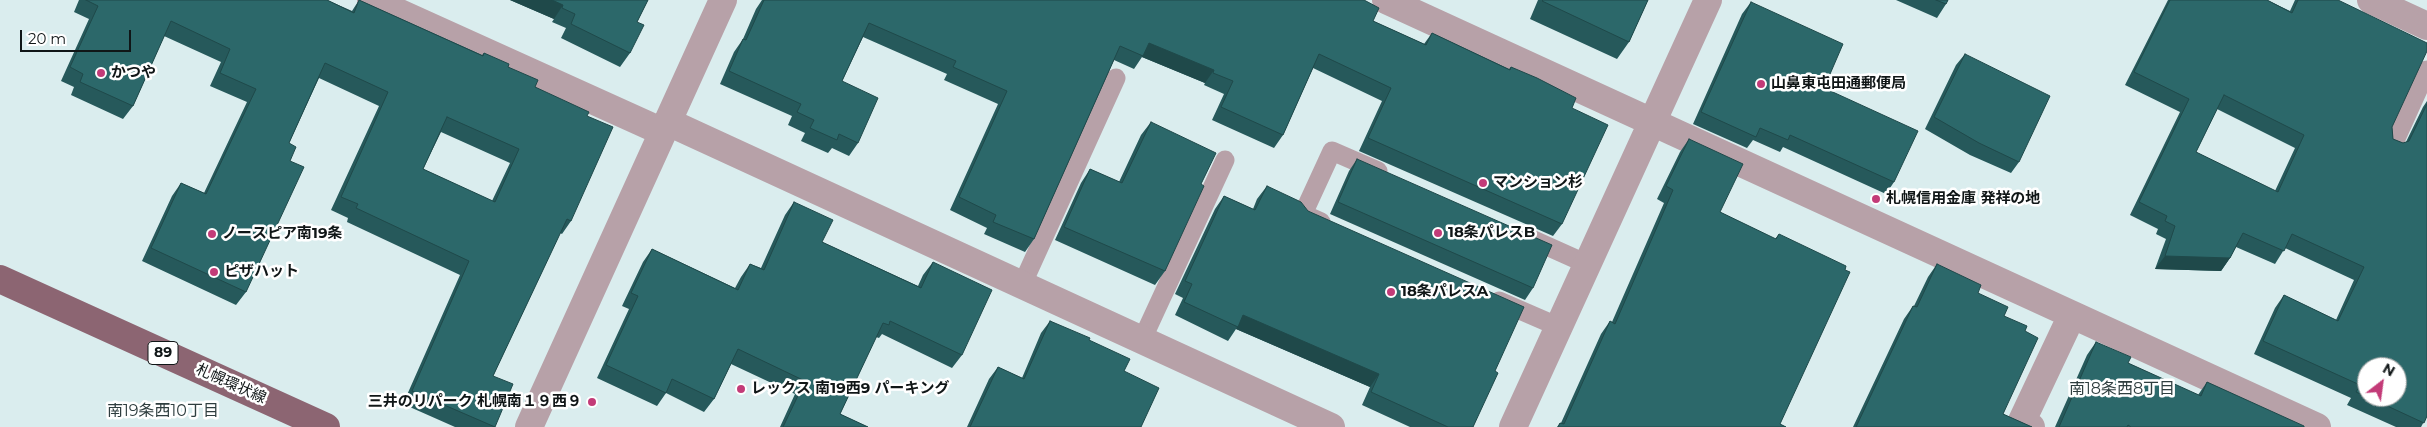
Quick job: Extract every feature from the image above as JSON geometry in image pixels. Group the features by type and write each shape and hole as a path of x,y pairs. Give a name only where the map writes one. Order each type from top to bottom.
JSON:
{"main road":[{"name":"札幌環状線","path":"0,279 326,427"}],"street":[{"path":"371,0 666,127 1022,285 1331,427"},
{"path":"529,427 723,0"},
{"path":"1386,0 2317,427"},
{"path":"1513,427 1708,0"},
{"path":"2371,0 2427,26"},
{"path":"2031,427 2021,422 2072,315"}],"lane":[{"path":"2393,145 2427,70"},
{"path":"1022,285 1116,78"},
{"path":"1339,230 1303,214 1332,150 1396,178"},
{"path":"1142,340 1225,160"},
{"path":"1513,231 1588,264"},
{"path":"1484,294 1559,327"}],"building":[{"path":"86,0 327,0 354,13 359,0 483,56 484,53 509,64 508,67 538,80 535,87 589,112 587,116 613,127 571,221 567,219 493,376 513,384 495,427 412,391 469,261 356,208 358,204 341,197 388,92 325,63 289,143 296,147 290,161 304,167 246,292 151,248 181,183 206,194 256,89 220,73 230,49 171,21 133,106 80,82 83,74 70,67 98,6","holes":["447,117 519,149 495,202 423,169"]},
{"path":"552,0 648,0 637,22 644,25 630,53 571,24 575,14 562,8 563,5"},
{"path":"764,0 1364,0 1379,8 1373,21 1426,45 1432,33 1510,70 1511,67 1537,78 1576,98 1572,108 1608,125 1562,224 1368,138 1391,88 1319,54 1283,135 1221,107 1233,81 1213,73 1214,70 1149,43 1143,56 1120,46 1034,239 993,222 996,215 959,197 1007,91 953,67 956,61 869,23 842,81 878,98 858,143 839,134 837,140 810,128 814,120 797,112 801,104 729,71 743,39 746,40"},
{"path":"1543,0 1648,0 1629,42"},
{"path":"1936,0 1948,0 1946,4"},
{"path":"2170,0 2267,0 2292,13 2298,0 2338,0 2427,43 2427,51 2392,127 2393,139 2403,143 2409,141 2427,104 2427,416 2424,423 2390,407 2407,407 2407,357 2357,357 2357,384 2263,341 2284,295 2338,321 2364,267 2292,234 2284,251 2243,233 2230,258 2165,256 2175,226 2165,221 2167,216 2139,202 2189,99 2134,72","holes":["2224,95 2304,135 2278,192 2196,152"]},
{"path":"1751,2 1843,44 1824,88 1918,131 1894,182 1790,135 1788,140 1760,128 1756,137 1701,112"},
{"path":"1965,54 2050,96 2019,162 1979,143 1934,117"},
{"path":"1151,122 1216,153 1201,184 1204,186 1165,271 1064,227 1090,169 1122,183"},
{"path":"1689,139 1743,164 1720,212 1776,239 1779,234 1846,266 1845,270 1850,272 1780,424 1786,427 1558,427 1560,423 1564,424 1610,321 1615,324 1673,190 1666,186"},
{"name":"18条パレスB","path":"1357,159 1552,245 1533,288 1338,202"},
{"path":"1267,186 1301,202 1308,211 1524,307 1495,371 1498,373 1473,427 1448,427 1371,392 1379,374 1243,315 1238,327 1184,302 1192,284 1185,281 1224,196 1255,210"},
{"path":"794,202 833,220 822,242 921,288 933,262 992,290 962,355 890,321 889,325 883,323 840,414 868,427 783,427 805,381 738,349 714,399 672,379 666,393 606,365 638,296 631,293 652,249 738,290 750,264 764,270"},
{"path":"1937,264 1981,285 1978,293 2008,307 2004,316 2027,326 2025,331 2038,338 2003,414 2032,427 1856,427 1913,306 1917,307"},
{"path":"1050,321 1090,338 1089,340 1130,359 1124,371 1159,388 1141,427 970,427 998,367 1024,379"},
{"path":"2096,342 2131,357 2128,363 2201,396 2207,382 2304,427 2131,427 2128,425 2127,427 2059,427"}],"place":[{"name":"かつや","path":"101,73"},
{"name":"山鼻東屯田通郵便局","path":"1761,84"},
{"name":"マンション杉","path":"1483,183"},
{"name":"札幌信用金庫 発祥の地","path":"1876,199"},
{"name":"18条パレスB","path":"1438,233"},
{"name":"ノースピア南19条","path":"212,234"},
{"name":"ピザハット","path":"214,272"},
{"name":"18条パレスA","path":"1391,292"},
{"name":"レックス 南19西9 パーキング","path":"741,389"},
{"name":"三井のリパーク 札幌南１９西９","path":"592,402"}],"district":[{"name":"南18条西8丁目","path":"2122,389"},
{"name":"南19条西10丁目","path":"163,411"}]}
